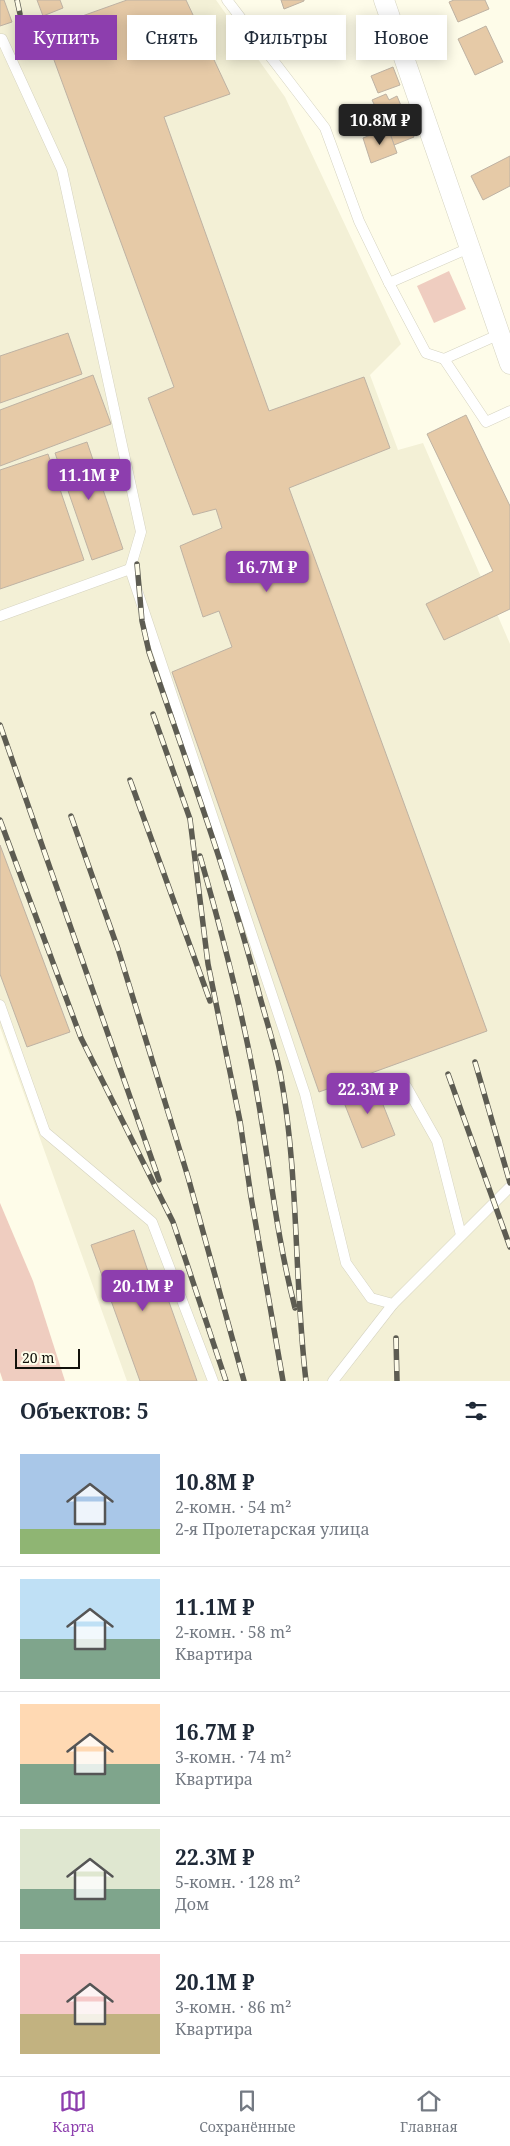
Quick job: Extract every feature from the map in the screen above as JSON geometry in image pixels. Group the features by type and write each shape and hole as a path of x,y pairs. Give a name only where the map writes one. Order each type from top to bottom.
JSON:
{"street":[{"path":"384,0 510,364"}],"lane":[{"path":"227,0 325,128 359,221 426,353 444,359 486,422 510,412"},
{"path":"0,39 2,39 62,170 141,532 130,569 305,1094 346,1263 371,1298 394,1304"},
{"path":"390,283 470,248"},
{"path":"444,359 500,334"},
{"path":"0,616 130,569"},
{"path":"0,1005 45,1132 152,1222 213,1381"},
{"path":"406,1086 437,1141 461,1235"},
{"path":"333,1381 394,1304 510,1187"}],"shaded area":[{"path":"0,0 216,0 227,15 226,60 259,60 285,97 401,344 370,375 398,450 423,443 510,644 510,1381 127,1381 0,1027"},
{"path":"449,271 466,309 434,323 417,286"},
{"path":"0,1203 33,1281 65,1381 3,1381 0,1372"}],"building":[{"path":"0,0 4,0 12,22 0,26"},
{"path":"37,0 60,0 63,8 43,15"},
{"path":"127,0 186,0 193,15 127,15 127,60 214,60 230,94 164,117 269,411 364,377 390,448 289,488 487,1031 319,1092 172,672 232,647 219,611 203,617 180,546 222,528 216,509 193,515 148,398 174,387 54,60 117,60 117,15 85,15"},
{"path":"281,0 304,0 304,1 284,9"},
{"path":"454,0 485,0 489,9 458,22 449,2"},
{"path":"486,26 503,62 475,75 458,39"},
{"path":"393,67 400,85 378,93 371,76"},
{"path":"386,94 389,100 397,96 414,137 394,145 388,128 375,133 365,110 375,106 372,100"},
{"path":"388,128 397,153 371,163 363,138"},
{"path":"510,156 510,186 483,200 471,176"},
{"path":"68,333 82,374 0,403 0,356"},
{"path":"93,375 111,424 0,466 0,410"},
{"path":"466,415 510,506 510,609 444,640 426,604 493,571 427,434"},
{"path":"87,442 123,549 92,560 55,453"},
{"path":"48,454 84,560 0,589 0,470"},
{"path":"0,845 70,1032 27,1047 0,974"},
{"path":"374,1082 395,1135 362,1148 341,1095"},
{"path":"134,1230 154,1289 163,1285 197,1381 140,1381 91,1245"}],"railway":[{"path":"17,0 20,14"},
{"path":"137,564 142,621 149,652 222,867 279,1067 291,1153 306,1381"},
{"path":"153,714 190,819 208,964 240,1121 251,1197 283,1381"},
{"path":"0,725 159,1180"},
{"path":"130,780 210,1001"},
{"path":"71,816 118,949 188,1177 244,1381"},
{"path":"0,820 81,1038 173,1222 226,1381"},
{"path":"200,856 240,1007 258,1099 279,1230 295,1308"},
{"path":"475,1062 510,1183"},
{"path":"448,1074 510,1247"},
{"path":"396,1338 397,1381"}]}
